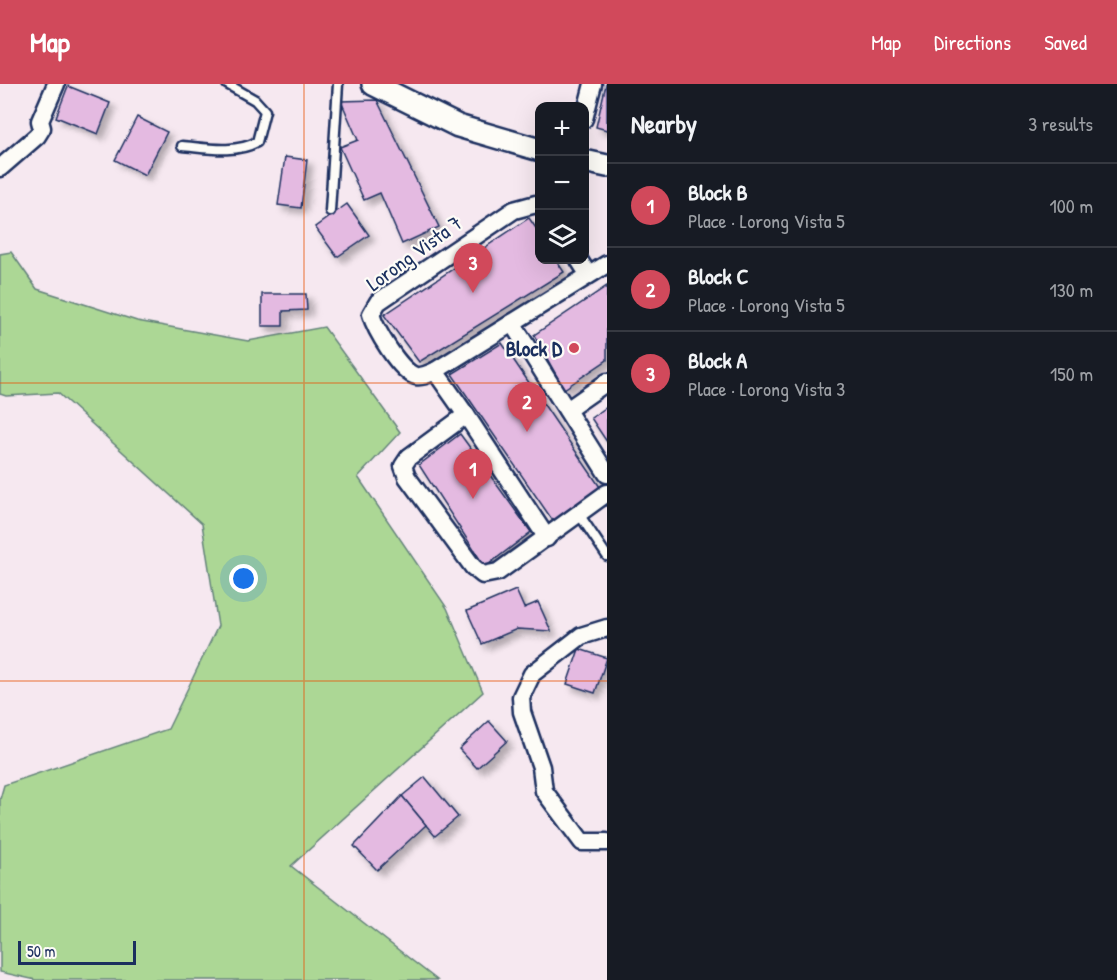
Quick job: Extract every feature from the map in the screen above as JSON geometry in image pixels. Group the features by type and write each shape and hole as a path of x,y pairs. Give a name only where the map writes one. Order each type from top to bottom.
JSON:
{"street":[{"path":"0,168 42,129 40,121 56,84"},
{"path":"373,84 458,126 535,149"},
{"path":"589,102 593,84"},
{"path":"589,162 607,166"},
{"name":"Lorong Vista 7","path":"435,371 422,376 413,375 403,366 374,327 371,314 378,302 514,210 535,204"},
{"path":"547,538 435,371 512,322 584,267 607,264"},
{"path":"512,322 607,474"},
{"path":"567,410 607,382"},
{"path":"466,415 409,456 403,466 407,477 473,567 483,575 498,572 607,492"},
{"path":"607,628 581,636 532,674 521,697 522,712 541,767 544,791 582,842 607,842"}],"lane":[{"path":"182,146 226,149 247,147 257,142 265,111 255,99 227,84"},
{"path":"330,211 338,84"},
{"path":"579,514 607,556"}],"green space":[{"path":"11,252 37,289 137,321 248,341 324,327 400,432 358,477 447,608 483,692 291,866 437,980 36,980 0,972 0,799 4,785 168,729 218,626 202,524 58,393 6,396 0,394 0,254"}],"building":[{"path":"607,84 607,130 596,127"},
{"path":"68,86 110,103 98,134 56,117"},
{"path":"377,100 439,227 402,244 380,193 364,200 340,147 358,140 341,101"},
{"path":"137,117 167,132 145,175 115,160"},
{"path":"285,157 307,160 301,208 278,205"},
{"path":"347,204 369,235 337,257 315,227"},
{"path":"529,218 535,227 535,264 559,264 564,272 419,362 384,315"},
{"name":"Block D","path":"607,286 607,360 564,389 534,335"},
{"path":"262,294 306,294 307,310 283,311 283,326 262,326"},
{"path":"502,343 602,490 553,521 452,374"},
{"path":"607,407 607,442 591,418"},
{"path":"460,434 531,532 485,567 419,465"},
{"path":"516,590 524,608 538,602 551,631 517,629 482,644 467,611"},
{"path":"579,649 607,658 595,693 567,684"},
{"path":"489,721 507,741 477,768 459,749"},
{"path":"425,777 458,817 435,836 402,796"},
{"path":"402,796 426,825 377,870 354,846"}],"place":[{"name":"Block A","path":"473,293"},
{"name":"Block D","path":"574,348"},
{"name":"Block C","path":"527,432"},
{"name":"Block B","path":"473,499"}]}
